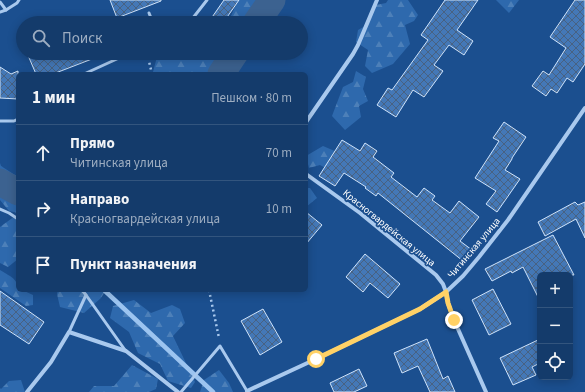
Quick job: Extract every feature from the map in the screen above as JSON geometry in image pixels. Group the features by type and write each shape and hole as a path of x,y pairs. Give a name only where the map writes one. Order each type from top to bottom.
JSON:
{"street":[{"path":"308,119 353,54 377,0"},
{"name":"Читинская улица","path":"247,391 420,309 446,292 463,276 508,220 585,108"},
{"name":"Красногвардейская улица","path":"308,175 360,213 436,275 443,284 454,320 486,392"},
{"path":"27,392 51,362 69,332 126,351 179,392"}],"lane":[{"path":"0,12 6,10 19,0"},
{"path":"194,16 207,0"},
{"path":"0,2 6,10"},
{"path":"88,72 115,60"},
{"path":"0,121 16,120"},
{"path":"0,209 9,212 16,217"},
{"path":"84,292 126,351"},
{"path":"69,332 86,295"},
{"path":"179,392 187,385 220,346 247,391"}],"path":[{"path":"149,60 152,72"},
{"path":"209,292 220,346"}],"green space":[{"path":"238,0 263,0 257,16 231,16"},
{"path":"388,0 408,0 418,15 414,21 405,25 410,44 393,64 372,73 365,66 368,50 356,42 358,30 367,25 376,5 386,3"},
{"path":"496,0 519,0 509,13"},
{"path":"156,60 229,60 224,63 220,72 153,72"},
{"path":"356,71 366,77 363,89 368,101 359,106 361,117 345,130 332,116 343,87 353,82"},
{"path":"323,146 344,155 335,173 320,165 309,168 308,155"},
{"path":"0,163 1,166 16,176 16,213 9,211 0,200"},
{"path":"308,188 310,188 317,198 308,205"},
{"path":"16,217 16,261 8,267 0,263 0,227"},
{"path":"0,270 15,280 16,292 26,292 33,295 33,305 26,306 0,288"},
{"path":"58,292 105,292 101,298 84,313 60,307"},
{"path":"134,300 151,313 172,305 180,309 185,323 173,336 195,382 191,388 168,381 160,364 138,353 129,332 110,318 113,306"},
{"path":"132,365 158,379 156,389 149,392 89,392 94,386 114,386"},
{"path":"219,370 229,383 233,392 200,392 204,380"},
{"path":"21,380 25,392 0,392 0,388 1,389 9,381"}],"building":[{"path":"110,0 161,0 122,16 116,16"},
{"path":"224,0 239,0 228,16 213,16"},
{"path":"445,0 478,0 457,30 473,41 464,55 449,45 434,65 443,71 424,97 413,90 396,117 377,105 388,88 392,90 428,40 421,35"},
{"path":"575,0 585,0 585,64 573,82 567,78 557,93 551,89 546,96 532,86 543,71 549,75 566,48 550,37"},
{"path":"30,60 89,60 58,72 35,72"},
{"path":"0,67 11,74 18,71 16,72 16,99 0,98"},
{"path":"504,122 526,137 505,170 520,179 497,212 486,204 496,191 475,178 499,141 493,138"},
{"path":"342,140 360,151 365,143 377,151 373,157 394,173 391,177 417,197 424,188 435,196 432,200 450,213 459,201 479,217 460,241 472,250 463,261 378,193 376,196 365,188 366,187 344,173 335,186 319,176"},
{"path":"575,202 578,205 585,202 585,238 576,219 545,236 538,222"},
{"path":"308,214 322,225 308,242"},
{"path":"553,235 572,272 537,272 537,295 523,267 512,273 511,271 492,281 485,269"},
{"path":"365,254 400,284 388,298 370,283 363,292 346,277"},
{"path":"493,289 511,324 489,335 472,300"},
{"path":"0,291 44,322 29,344 0,325"},
{"path":"263,309 282,342 260,355 241,321"},
{"path":"427,339 443,379 448,376 455,392 430,392 418,366 402,373 394,353"},
{"path":"537,340 537,364 532,367 536,375 513,385 500,358"},
{"path":"359,369 367,386 354,392 334,392 330,383"}],"waterway":[{"path":"261,16 272,0"},
{"path":"222,72 230,60"},
{"path":"0,182 16,191"},
{"path":"106,292 213,392"}],"route":[{"path":"316,359 420,309 446,292 454,320"}]}
